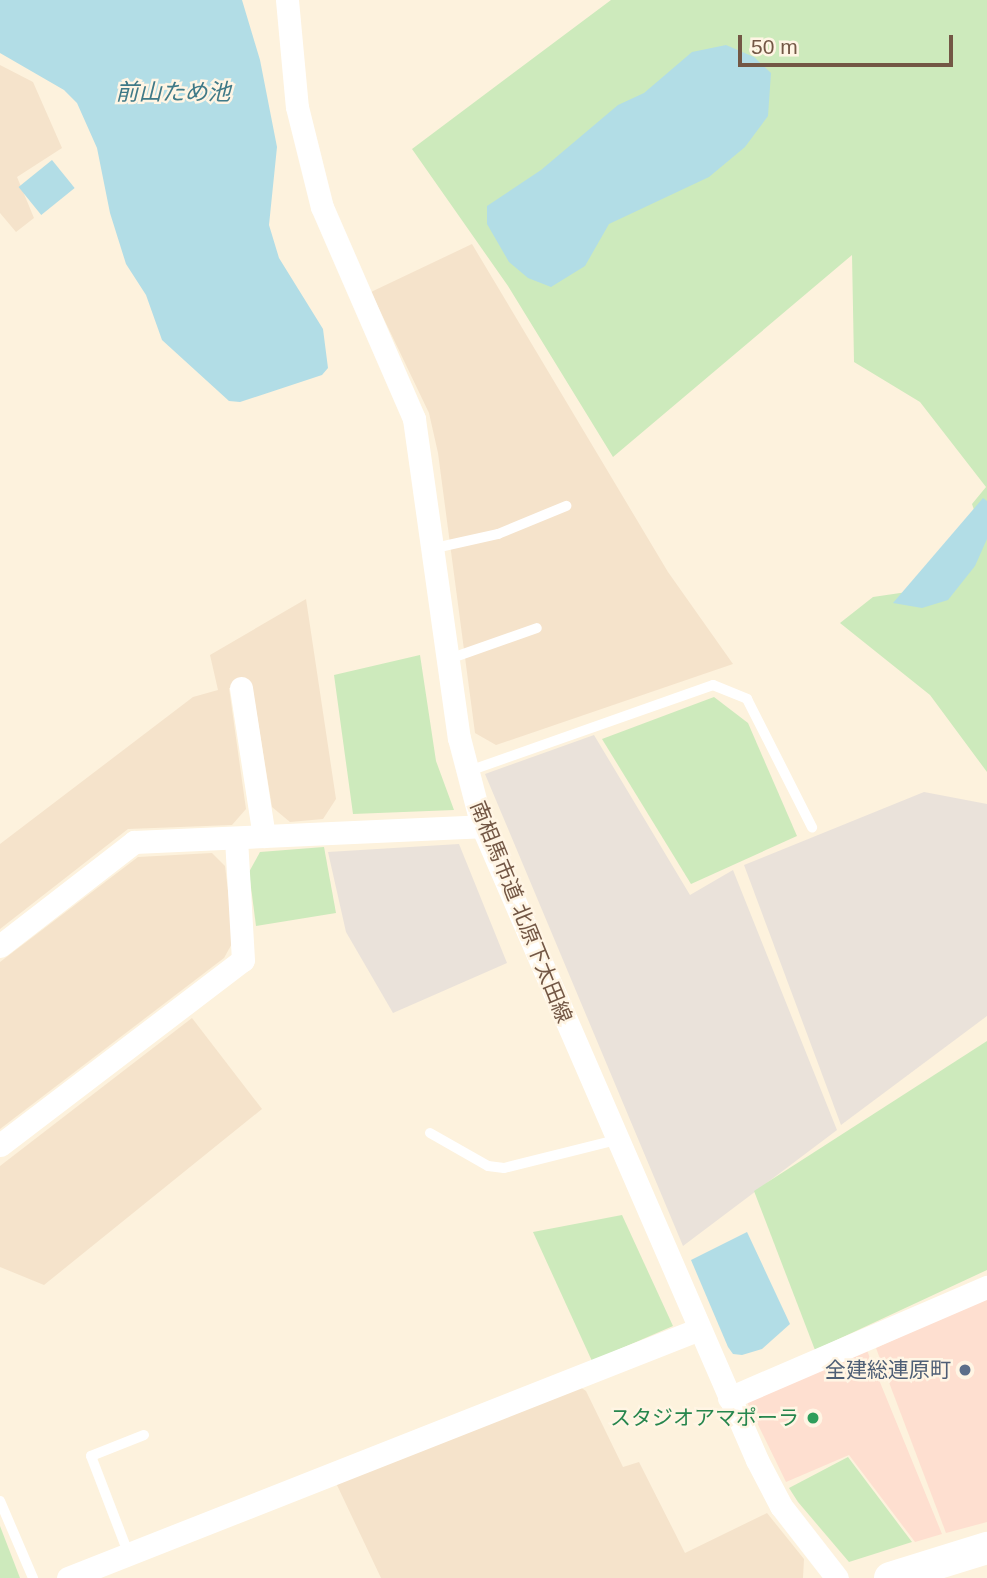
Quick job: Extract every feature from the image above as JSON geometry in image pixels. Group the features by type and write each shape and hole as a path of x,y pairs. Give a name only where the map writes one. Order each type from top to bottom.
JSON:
{"street":[{"name":"南相馬市道 北原下太田線","path":"287,0 291,59 307,154 332,237 414,419 466,772 482,825 729,1398 781,1506 837,1578"},
{"path":"241,688 264,836"},
{"path":"0,946 134,842 482,825"},
{"path":"0,1145 243,960 236,838"},
{"path":"729,1398 987,1287"},
{"path":"68,1578 699,1329"},
{"path":"890,1578 987,1548"}],"lane":[{"path":"435,548 498,534 566,506"},
{"path":"449,659 537,628"},
{"path":"466,772 713,685 747,699 812,827"},
{"path":"430,1133 488,1166 505,1168 616,1140"},
{"path":"129,1555 91,1456 144,1435"},
{"path":"0,1501 33,1578"}],"shaded area":[{"path":"0,65 33,82 62,148 17,177 34,218 16,232 0,213"},
{"path":"472,244 668,572 733,664 496,745 475,733 438,453 429,413 371,292"},
{"path":"306,599 336,799 323,819 290,822 272,807 252,685 229,688 246,809 232,825 128,829 0,929 0,844 193,697 218,690 210,655"},
{"path":"594,735 690,895 733,870 837,1130 683,1246 485,774"},
{"path":"924,792 987,804 987,1016 841,1125 744,865"},
{"path":"459,844 507,963 393,1013 346,932 328,852"},
{"path":"212,853 225,866 234,940 224,958 0,1129 0,962 138,857"},
{"path":"192,1018 262,1109 44,1285 0,1267 0,1166"},
{"path":"987,1297 987,1522 946,1533 876,1348"},
{"path":"866,1348 942,1534 915,1542 849,1455 786,1482 746,1400"},
{"path":"577,1385 586,1391 623,1467 639,1462 685,1553 767,1513 804,1559 803,1578 381,1578 336,1483"}],"green space":[{"path":"611,0 987,0 987,772 930,695 840,623 873,597 934,588 981,530 972,504 986,487 920,402 854,362 852,255 613,457 508,286 412,149"},
{"path":"420,655 436,761 454,810 353,814 334,675"},
{"path":"714,697 748,723 797,836 691,884 602,739"},
{"path":"324,847 336,913 256,926 249,872 260,852"},
{"path":"987,1041 987,1270 815,1350 754,1191"},
{"path":"622,1215 673,1326 592,1361 533,1232"},
{"path":"848,1457 912,1542 849,1562 798,1502 789,1488"},
{"path":"0,1526 20,1578 0,1578"}],"water":[{"name":"前山ため池","path":"0,0 242,0 260,60 277,147 269,225 279,258 323,329 328,368 322,375 240,402 229,401 162,340 146,295 126,264 110,213 97,148 77,103 64,90 0,53"},
{"path":"726,45 754,57 771,73 768,116 745,147 709,177 609,224 585,266 551,287 528,278 509,262 487,224 487,206 541,170 618,105 644,93 692,52"},
{"path":"52,160 75,188 41,215 19,187"},
{"path":"983,498 987,501 987,539 975,566 948,600 922,608 893,603"},
{"path":"747,1232 790,1324 762,1349 742,1355 733,1354 728,1347 691,1260"}],"place":[{"name":"全建総連原町","path":"965,1370"},
{"name":"スタジオアマポーラ","path":"813,1418"}]}
